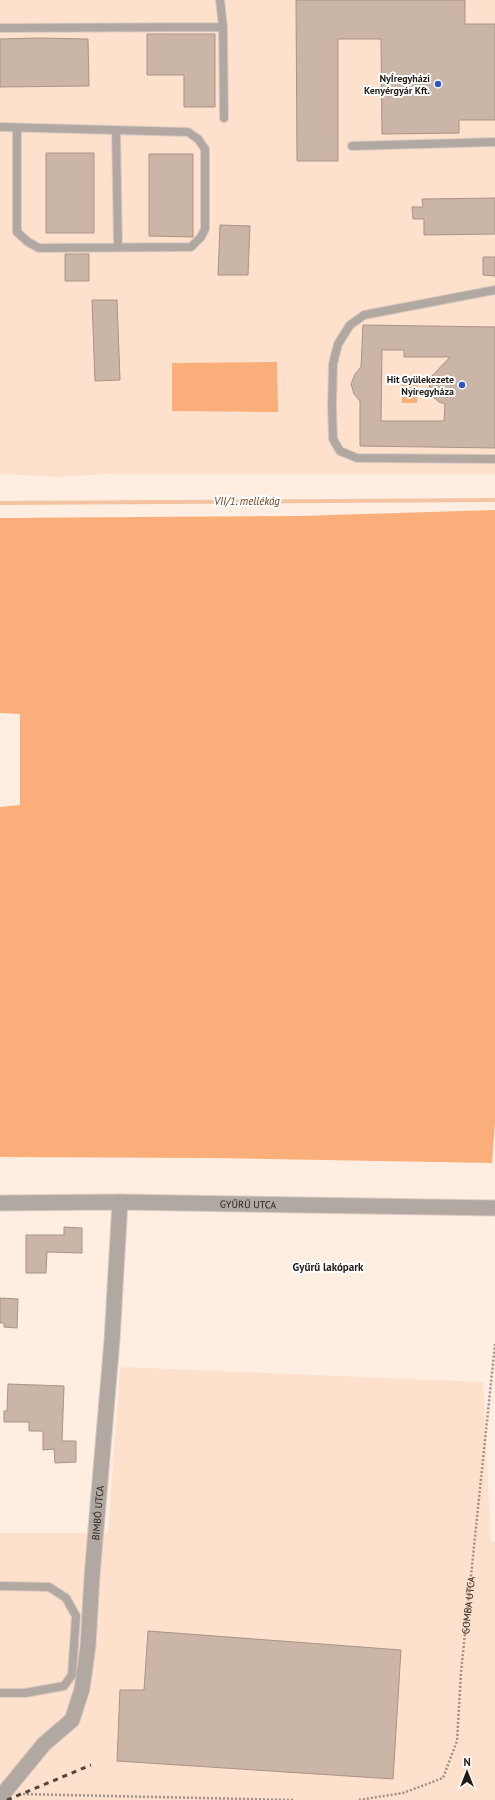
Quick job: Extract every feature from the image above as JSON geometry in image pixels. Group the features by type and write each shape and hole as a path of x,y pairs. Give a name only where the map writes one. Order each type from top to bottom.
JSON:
{"street":[{"name":"GYŰRŰ UTCA","path":"0,1203 120,1202 495,1208"},
{"name":"BIMBÓ UTCA","path":"2,1794 44,1744 72,1720 82,1689 88,1646 92,1576 112,1340 120,1202"}],"lane":[{"path":"220,0 223,26 224,118"},
{"path":"0,28 223,26"},
{"path":"0,127 188,132 198,138 205,149 205,229 201,237 191,247 39,248 28,242 18,232 17,128"},
{"path":"116,130 118,247"},
{"path":"352,146 495,142"},
{"path":"495,290 364,315 350,325 338,344 333,364 332,408 333,439 340,451 357,458 495,459"},
{"path":"0,1586 49,1587 66,1598 76,1616 72,1675 64,1686 25,1693 0,1693"}],"path":[{"name":"GOMBA UTCA","path":"358,1800 403,1793 443,1778 457,1741 461,1672 495,1344"},
{"path":"2,1794 293,1800"}],"shaded area":[{"path":"0,0 495,0 495,474 110,474 58,477 0,474"},
{"path":"277,362 278,412 172,411 172,363"},
{"path":"402,377 418,377 417,403 402,403"},
{"path":"495,510 495,1122 492,1163 212,1158 0,1157 0,807 20,805 20,714 0,713 0,518 301,516"},
{"path":"120,1367 483,1382 491,1541 495,1542 495,1800 0,1800 0,1533 108,1533"}],"building":[{"name":"NyÍregyházi Kenyérgyár Kft.","path":"296,0 465,0 465,24 495,24 495,120 459,120 459,133 382,134 381,39 338,39 338,161 297,161"},
{"path":"147,34 215,34 215,107 184,107 184,75 147,75"},
{"path":"0,39 88,39 89,86 0,87"},
{"path":"46,153 94,153 94,233 46,233"},
{"path":"149,154 193,154 193,237 149,236"},
{"path":"495,198 495,234 424,235 424,219 413,219 412,207 423,207 422,199"},
{"path":"220,225 250,226 248,275 218,275"},
{"path":"65,254 89,254 89,281 65,281"},
{"path":"483,257 495,257 495,276 483,275"},
{"path":"92,300 117,300 120,380 95,381"},
{"path":"363,325 495,327 495,448 360,446 360,401 354,394 351,384 355,374 361,367","holes":["382,350 404,350 404,357 450,357 431,377 429,383 430,391 433,397 439,402 445,404 444,421 381,421"]},
{"path":"64,1227 82,1228 82,1253 47,1252 46,1273 26,1273 26,1235 64,1235"},
{"path":"0,1298 18,1299 17,1328 4,1327 4,1323 0,1323"},
{"path":"8,1384 64,1386 62,1441 76,1441 76,1462 55,1463 54,1449 43,1450 43,1431 29,1431 29,1422 4,1422 4,1411 7,1411"},
{"path":"148,1631 401,1650 393,1779 117,1761 120,1690 144,1690"}],"waterway":[{"name":"VII/1. mellékág","path":"0,503 495,500"}],"railway":[{"path":"7,1800 91,1765"}],"place":[{"name":"NyÍregyházi Kenyérgyár Kft.","path":"438,84"},
{"name":"Hit Gyülekezete Nyíregyháza","path":"462,385"}],"district":[{"name":"Gyűrű lakópark","path":"328,1267"}]}
